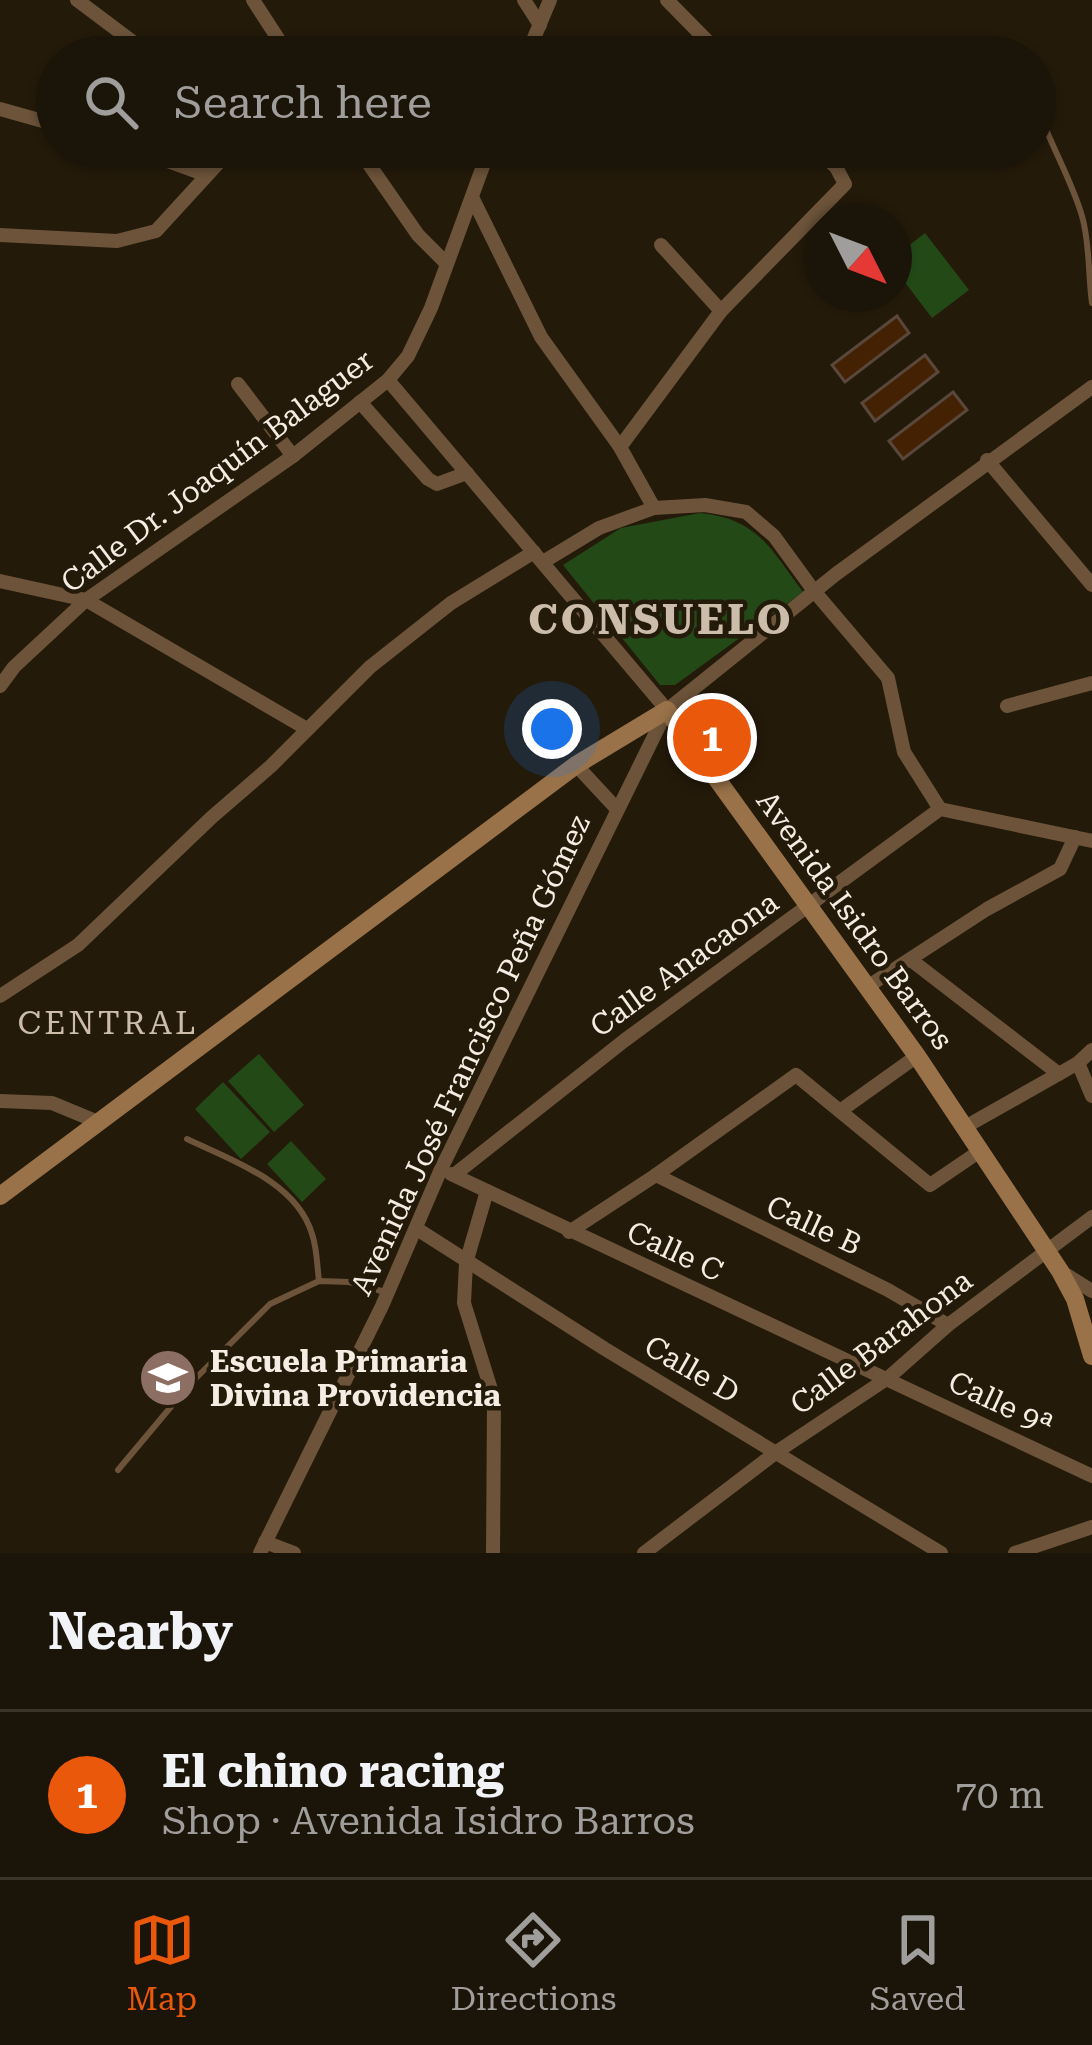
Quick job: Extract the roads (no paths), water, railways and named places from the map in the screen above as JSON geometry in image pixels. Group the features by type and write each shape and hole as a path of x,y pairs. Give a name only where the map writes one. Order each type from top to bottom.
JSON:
{"street":[{"path":"77,0 125,36"},
{"path":"253,0 276,36"},
{"path":"524,0 540,25"},
{"path":"535,36 550,0"},
{"path":"667,0 702,36"},
{"path":"0,109 36,119"},
{"path":"187,168 206,175"},
{"path":"0,235 117,241 156,231 212,168"},
{"path":"372,168 418,235 446,263"},
{"name":"Calle Dr. Joaquín Balaguer","path":"0,686 86,600 293,455 388,380 408,356 431,308 483,168"},
{"path":"620,447 721,311 845,184 837,168"},
{"path":"473,199 541,338 620,447 654,508"},
{"path":"661,245 721,311"},
{"name":"Avenida Isidro Barros","path":"388,380 667,710 809,906 917,1056 1060,1271 1075,1299 1092,1356"},
{"path":"238,383 293,455"},
{"path":"0,1196 576,765 667,710 814,591 1092,387"},
{"path":"360,402 428,479 437,484 466,473"},
{"path":"987,460 1092,585"},
{"path":"0,996 78,945 370,667 438,613 538,557 654,508 740,509 774,536 890,682 904,752 940,809 1092,842"},
{"path":"0,581 86,600 308,729"},
{"path":"1007,706 1092,683"},
{"name":"Avenida José Francisco Peña Gómez","path":"262,1548 448,1172 616,808 667,710"},
{"path":"576,765 616,808"},
{"name":"Calle Anacaona","path":"448,1172 940,809"},
{"path":"867,987 987,909 1060,869 1075,837"},
{"path":"911,960 1059,1074"},
{"path":"965,1127 1078,1063 1092,1050"},
{"path":"840,1111 917,1056"},
{"path":"1078,1063 1092,1096"},
{"path":"569,1232 796,1075 930,1185 980,1151"},
{"path":"0,1101 52,1103 98,1122"},
{"name":"Calle C","path":"448,1172 888,1378"},
{"name":"Calle B","path":"656,1175 948,1325"},
{"path":"487,1192 466,1263 464,1303 489,1374 495,1408 493,1553"},
{"name":"Calle Barahona","path":"644,1553 778,1450 888,1378 948,1325 1092,1217"},
{"name":"Calle D","path":"417,1229 941,1553"},
{"path":"1060,1271 1092,1292"},
{"name":"Calle 9ª","path":"888,1378 1092,1476"},
{"path":"1015,1553 1092,1527"},
{"path":"262,1548 294,1553"}],"lane":[{"path":"1056,156 1083,220 1092,303"},
{"path":"187,1139 268,1180 290,1197 313,1235 320,1280"},
{"path":"118,1469 190,1384 269,1304 320,1280 388,1293"}],"place":[{"name":"El chino racing","path":"712,738"},
{"name":"Escuela Primaria Divina Providencia","path":"168,1378"}],"district":[{"name":"CONSUELO","path":"661,619"},
{"name":"CENTRAL","path":"108,1022"}]}
